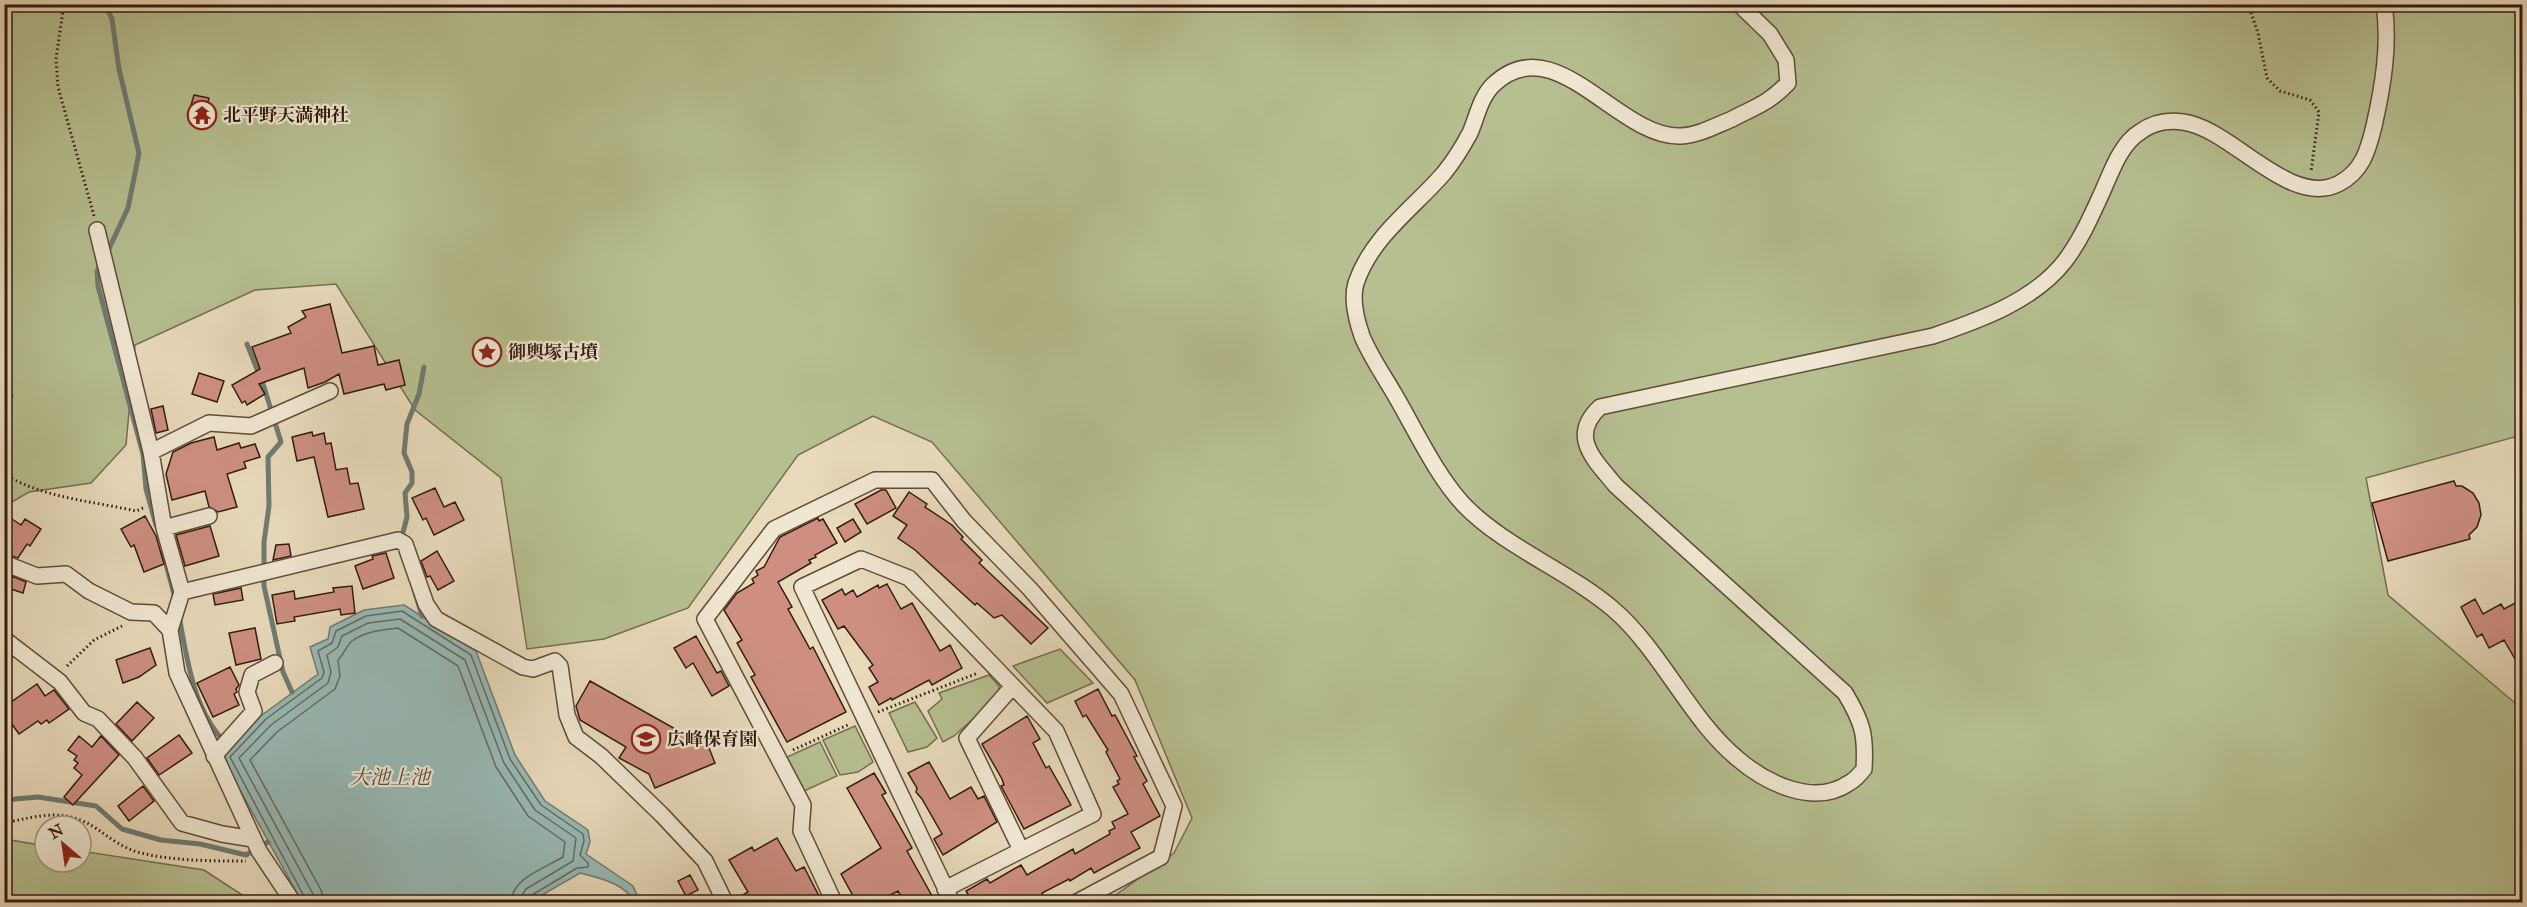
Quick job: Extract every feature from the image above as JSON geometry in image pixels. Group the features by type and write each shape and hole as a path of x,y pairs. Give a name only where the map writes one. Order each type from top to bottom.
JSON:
{"street":[{"path":"1739,4 1770,34 1786,60 1788,83 1772,99 1703,132 1678,136 1649,128 1563,74 1542,67 1516,71 1494,84 1483,98 1469,135 1445,172 1386,233 1365,260 1355,288 1354,309 1363,339 1437,468 1463,503 1492,528 1578,583 1615,610 1662,665 1702,720 1737,759 1771,781 1797,792 1824,793 1848,784 1864,769 1866,743 1860,718 1845,693 1616,486 1589,454 1584,438 1588,418 1600,407 1933,336 1982,319 2042,284 2065,261 2085,230 2123,150 2139,132 2164,121 2185,122 2218,137 2282,178 2309,188 2330,188 2351,178 2367,156 2385,71 2386,17 2384,4"},
{"path":"98,230 151,452 164,528 182,592 170,630 177,673 253,839 292,903"},
{"path":"151,452 209,423 251,426 330,391"},
{"path":"834,903 801,831 803,806 705,619 774,529 875,480 932,480 964,521 1030,589 1121,694 1174,806 1161,857 1077,903"},
{"path":"164,528 209,516"},
{"path":"182,592 398,540 405,544 426,604 436,619 523,667 533,669 555,661 560,666 567,715 576,737 601,756 662,815 705,861 725,903"},
{"path":"861,560 909,578 994,666 1056,731 1093,814 1021,850 948,896 802,587 861,560"},
{"path":"4,563 37,576 66,574 89,591 131,612 154,613 170,630"},
{"path":"4,639 60,682 84,712 98,719 135,758 182,823 222,834 253,839"},
{"path":"214,756 254,711 247,692 252,675 275,663"},
{"path":"1013,686 967,738 1021,850"}],"path":[{"path":"63,4 56,59 58,87 98,230"},
{"path":"2248,4 2258,33 2267,78 2280,91 2310,100 2319,112 2309,188"},
{"path":"4,401 13,395"},
{"path":"4,468 11,479"},
{"path":"4,474 11,479 63,498 87,500 136,511 159,502"},
{"path":"54,679 94,640 122,625"},
{"path":"864,718 994,666"},
{"path":"778,757 834,732"},
{"path":"4,823 51,813 70,816 139,852 208,861 266,861"}],"green space":[{"path":"4,5 2522,5 2522,435 2366,478 2388,595 2522,709 2522,902 1106,902 1174,853 1192,818 1135,680 932,442 873,416 798,455 688,608 604,639 527,649 501,478 415,410 336,284 255,290 135,345 126,445 91,483 29,492 5,506"},
{"path":"1060,649 1093,683 1047,703 1013,666"},
{"path":"989,675 999,686 998,697 954,736 943,742 928,711 942,699 939,693"},
{"path":"915,702 937,738 927,747 908,752 889,713"},
{"path":"855,726 873,762 858,772 840,775 823,740"},
{"path":"820,742 837,776 804,791 787,757"},
{"path":"5,839 33,844 33,874 93,874 93,853 204,870 253,902 5,902"}],"water":[{"name":"大池上池","path":"404,605 476,651 515,755 545,801 588,830 590,842 586,854 633,886 640,902 635,902 624,890 611,882 580,873 530,902 302,902 221,756 262,715 318,674 310,647 328,639 330,627 364,610"}],"building":[{"path":"194,95 209,98 204,116 189,112"},
{"path":"330,304 342,353 374,346 378,365 399,360 405,385 386,390 384,384 344,394 339,374 308,388 304,368 259,384 265,394 247,405 245,401 242,403 232,385 260,369 252,347 291,333 288,327 306,317 302,311"},
{"path":"199,373 224,381 217,402 192,394"},
{"path":"163,406 168,430 156,433 151,409"},
{"path":"312,432 313,436 324,433 326,444 331,443 336,470 347,468 350,484 358,483 364,509 328,517 314,457 297,461 292,437"},
{"path":"214,437 217,450 239,443 241,448 255,444 260,457 244,462 246,468 227,474 237,507 218,512 209,507 205,491 172,500 166,474 173,452 191,443"},
{"path":"2454,481 2456,486 2462,486 2473,493 2479,503 2481,515 2477,527 2469,535 2470,539 2388,561 2372,503"},
{"path":"435,488 444,507 455,502 464,520 434,535 426,518 423,520 412,498"},
{"path":"881,490 886,490 896,508 867,524 855,504"},
{"path":"909,492 927,504 925,507 952,525 963,537 961,539 982,560 979,563 1048,628 1031,644 1002,615 994,618 977,603 975,605 915,550 898,538 907,525 893,516"},
{"path":"145,516 156,536 164,564 144,572 134,545 131,547 121,529"},
{"path":"818,518 819,521 823,519 837,543 815,555 816,557 809,560 811,563 778,582 792,607 788,609 810,649 813,647 846,712 787,742 751,677 755,675 737,643 742,640 724,610 737,593 754,583 752,579 758,575 756,571 764,567 780,537"},
{"path":"12,519 21,525 25,519 41,529 30,546 27,544 18,558 4,554 4,531"},
{"path":"853,519 861,532 845,542 837,528"},
{"path":"210,526 219,556 185,566 176,535"},
{"path":"289,544 291,556 273,560 276,545"},
{"path":"437,551 454,581 438,590 430,576 427,577 421,561"},
{"path":"386,553 394,578 363,589 355,566 373,559 372,556"},
{"path":"12,576 26,582 23,593 8,588"},
{"path":"887,584 901,609 912,603 940,651 950,645 962,668 932,685 929,680 879,705 869,687 878,682 869,668 873,665 844,626 838,629 822,600 842,589 845,595 853,590 857,597 878,585 879,588"},
{"path":"352,586 355,613 341,615 340,609 294,617 295,621 277,624 272,595 294,591 295,599 334,592 333,588"},
{"path":"241,588 243,600 215,605 213,594"},
{"path":"2475,599 2483,614 2501,604 2504,609 2523,599 2523,630 2517,633 2523,643 2523,673 2504,640 2489,648 2482,634 2477,637 2461,607"},
{"path":"255,628 261,659 236,665 229,633"},
{"path":"696,636 717,673 721,671 729,686 712,696 693,663 686,668 674,648"},
{"path":"150,648 156,665 139,677 123,683 116,660"},
{"path":"230,667 239,685 234,694 239,705 213,717 197,683"},
{"path":"590,681 709,748 715,763 655,788 649,774 619,758 626,747 580,720 576,706"},
{"path":"37,684 45,696 54,690 69,709 49,723 47,720 41,724 38,721 19,734 4,713 4,707"},
{"path":"1098,689 1137,756 1134,757 1147,781 1143,784 1160,816 1131,832 1140,848 1094,873 1091,868 1070,881 1069,879 1042,893 1047,903 1011,903 1008,896 994,903 973,903 966,891 987,879 990,883 1021,865 1027,875 1073,849 1075,854 1110,834 1109,831 1115,828 1112,822 1128,814 1113,787 1119,784 1117,781 1120,779 1106,752 1108,750 1086,715 1083,717 1075,701"},
{"path":"137,702 154,718 132,741 116,724"},
{"path":"1027,716 1040,739 1033,743 1046,768 1049,766 1071,805 1024,829 1001,786 1004,785 1002,779 982,744"},
{"path":"179,735 192,753 159,775 147,758"},
{"path":"79,736 92,747 101,736 119,755 73,805 64,797 82,775 74,768 78,763 74,760 77,756 68,750"},
{"path":"929,762 950,799 971,787 978,799 984,796 997,822 943,855 934,839 942,834 916,792 917,788 908,773"},
{"path":"874,773 886,793 882,795 912,848 907,851 936,903 904,903 898,891 875,903 857,903 841,874 881,848 847,788"},
{"path":"143,786 154,801 129,821 118,806"},
{"path":"777,838 796,871 804,867 820,898 812,903 735,903 734,900 748,892 729,860 752,847 754,851"},
{"path":"690,875 698,890 686,896 678,881"}],"waterway":[{"path":"105,4 112,19 119,69 139,153 128,208 107,253"},
{"path":"102,261 97,271 98,286 143,454 146,489 156,525"},
{"path":"247,344 264,387 281,442 268,457 269,506 264,542 264,586 283,672 292,692"},
{"path":"401,540 407,517 405,493 412,483 412,472 404,453 407,424 419,394 424,367"},
{"path":"163,552 175,598"},
{"path":"414,589 422,616"},
{"path":"179,616 198,698 213,728 224,741"},
{"path":"4,800 38,797 96,806 122,829 161,840 200,844 246,855 268,842"}],"place":[{"name":"北平野天満神社","path":"202,115"},
{"name":"御輿塚古墳","path":"487,352"},
{"name":"広峰保育園","path":"646,739"}]}
